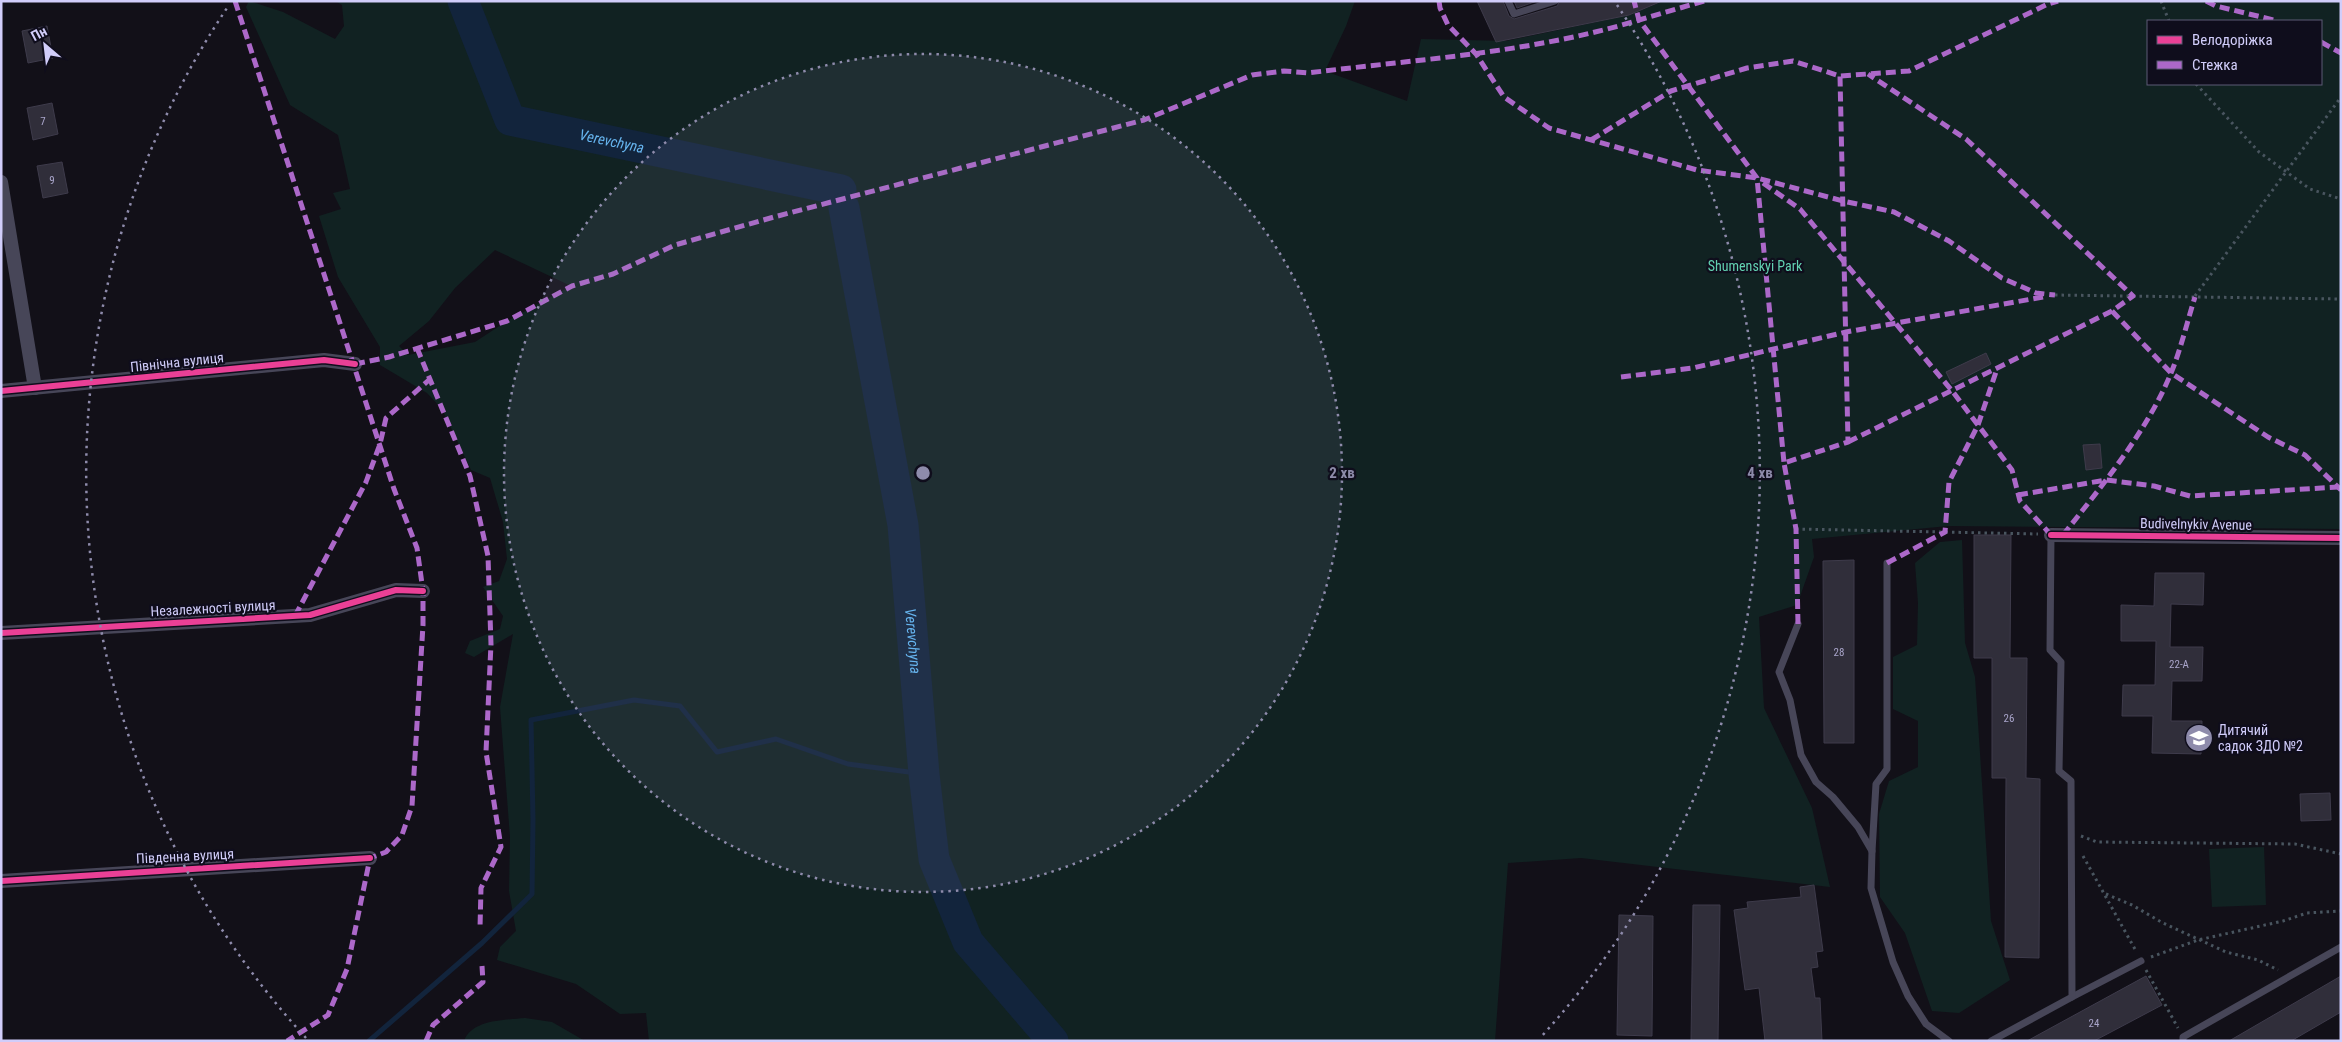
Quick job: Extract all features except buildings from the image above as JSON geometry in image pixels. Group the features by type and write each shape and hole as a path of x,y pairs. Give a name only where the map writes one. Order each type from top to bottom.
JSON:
{"street":[{"path":"1,182 35,388"},
{"name":"Північна вулиця","path":"1,391 324,360 355,364"},
{"name":"Budivelnykiv Avenue","path":"2051,535 2341,538"},
{"name":"Незалежності вулиця","path":"1,633 310,615 396,590 423,591"},
{"name":"Південна вулиця","path":"1,881 370,858"}],"lane":[{"path":"1508,1 1514,14 1555,1"},
{"path":"2051,535 2050,650 2061,662 2059,771 2071,781 2072,998"},
{"path":"1887,564 1886,769 1876,784 1871,888 1893,962 1908,996 1926,1024 1949,1041"},
{"path":"1798,624 1778,672 1790,700 1801,755 1816,782 1833,797 1858,827 1872,852"},
{"path":"2183,1039 2341,947"},
{"path":"1991,1041 2141,961"}],"path":[{"path":"2161,1 2169,20"},
{"path":"2197,85 2259,152 2310,189 2341,199"},
{"path":"2195,297 2341,97"},
{"path":"2055,295 2341,299"},
{"path":"1796,529 2051,535"},
{"path":"2071,833 2097,842 2295,844 2341,854"},
{"path":"2071,833 2183,1039"},
{"path":"2104,894 2132,905 2162,923 2198,940 2226,952 2258,960 2289,976"},
{"path":"2141,961 2198,940 2283,921 2307,913 2341,911"}],"green space":[{"name":"Shumenskyi Park","path":"249,1 283,12 335,39 344,26 342,5 335,1 1355,1 1346,26 1325,71 1407,101 1421,39 1506,41 1630,15 1663,1 2341,1 2341,529 1948,526 1812,539 1814,557 1797,605 1759,617 1764,708 1812,808 1830,887 1581,858 1508,863 1495,1041 649,1041 646,1013 620,1014 576,984 497,960 500,947 516,931 509,891 510,837 500,707 513,634 474,657 465,653 470,641 500,629 503,616 483,587 499,581 507,559 503,522 490,478 471,470 442,409 427,393 380,365 380,347 338,277 319,216 341,209 333,193 350,189 338,135 290,105 246,7","holes":["495,250 571,286 507,321 475,342 408,355 399,346 429,321 455,288"]},
{"path":"1962,540 1965,643 1975,677 1991,921 2010,980 1959,1013 1932,1011 1905,933 1880,897 1879,814 1889,781 1918,767 1918,721 1893,709 1893,657 1917,645 1918,603 1915,563 1940,542"},
{"path":"2264,847 2266,905 2212,907 2209,849"},
{"path":"525,1018 552,1022 585,1041 464,1041 474,1028 499,1020"}],"waterway":[{"name":"Verevchyna","path":"463,1 510,120 841,190"},
{"name":"Verevchyna","path":"844,208 903,525 924,774 934,859 968,942 1053,1041"},
{"path":"369,1041 482,943 532,894 531,720 634,700 680,706 717,752 776,739 848,764 924,774"}],"marked path":[{"path":"235,1 394,489 417,548 423,591 423,625 412,806 402,835 386,852 370,858 347,969 328,1015 287,1041"},
{"path":"1439,1 1440,8 1448,25 1476,54 1504,97 1549,128 1697,170 1757,178 1843,201 1894,212 1949,241 2002,278 2036,293 2055,295"},
{"path":"355,364 389,357 507,321 572,286 613,274 675,245 774,217 1144,120 1252,75 1284,71 1308,73 1517,48 1599,31 1639,20 1634,1"},
{"path":"1704,1 1639,20 1757,178 1784,463"},
{"path":"1591,140 1671,91 1747,68 1793,61 1840,76 1909,71 2048,4 2058,1"},
{"path":"2206,1 2216,6 2274,20"},
{"path":"2322,43 2341,53"},
{"path":"1848,442 2112,311 2133,296 1966,139 1868,74"},
{"path":"1798,624 1796,529 1784,463 1848,442 1840,76"},
{"path":"1763,183 1800,209 1953,392 2012,470 2020,501 2051,535"},
{"path":"1621,377 1693,368 1846,332 2043,297"},
{"path":"2063,535 2123,457 2150,416 2175,364 2195,297"},
{"path":"2112,311 2171,373 2268,437 2305,455 2341,490"},
{"path":"417,348 470,476 488,556 491,644 486,752 501,847 481,888 480,928"},
{"path":"1887,563 1945,532 1949,482 1978,425 1997,369"},
{"path":"295,616 366,482 380,444 386,418 430,379"},
{"path":"2018,495 2106,480 2154,486 2190,496 2338,487"},
{"path":"426,1041 433,1025 483,982 482,966"}],"cycle path":[{"path":"1,391 324,360 355,364"},
{"path":"2051,535 2341,538"},
{"path":"1,633 310,615 396,590 423,591"},
{"path":"1,881 370,858"}],"place":[{"name":"Дитячий садок ЗДО №2","path":"2199,738"}]}
